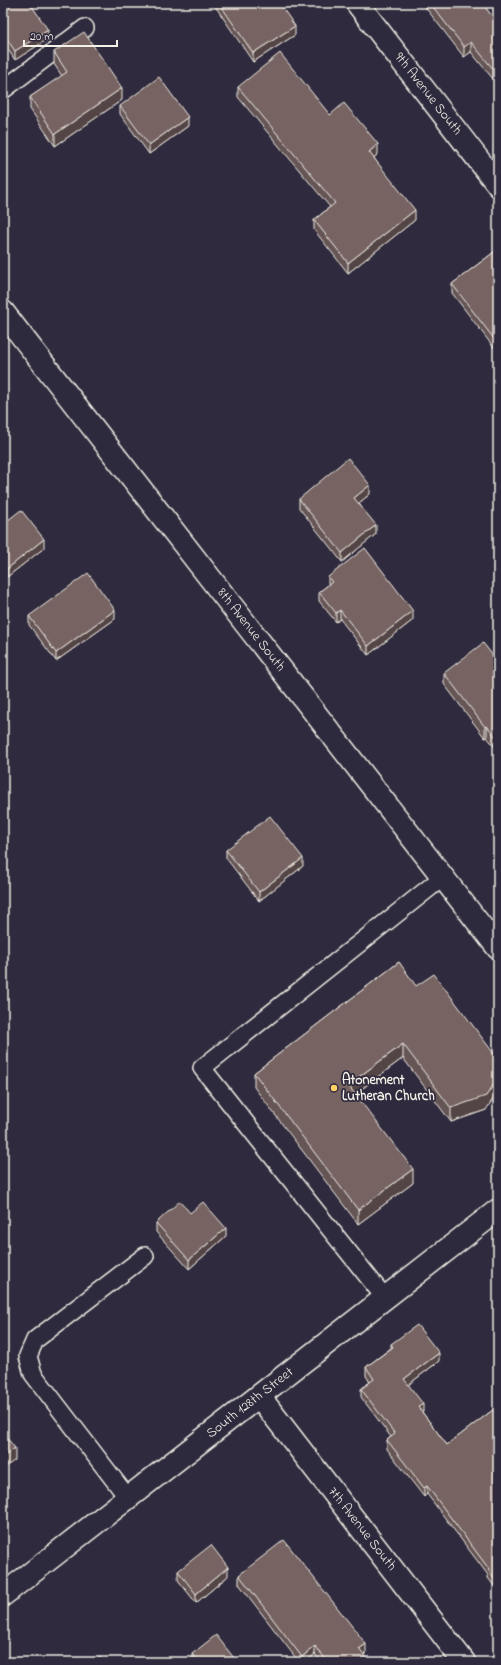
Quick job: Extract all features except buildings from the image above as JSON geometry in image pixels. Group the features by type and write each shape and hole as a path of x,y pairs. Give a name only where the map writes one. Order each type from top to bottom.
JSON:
{"street":[{"name":"9th Avenue South","path":"357,3 498,184"},
{"name":"8th Avenue South","path":"3,312 498,948"},
{"name":"South 128th Street","path":"3,1595 498,1210"},
{"name":"7th Avenue South","path":"259,1396 464,1662"}],"lane":[{"path":"3,90 85,28"},
{"path":"385,1298 202,1068 443,877"},
{"path":"128,1498 33,1374 28,1356 35,1340 145,1256"}],"place":[{"name":"Atonement Lutheran Church","path":"334,1088"}]}
